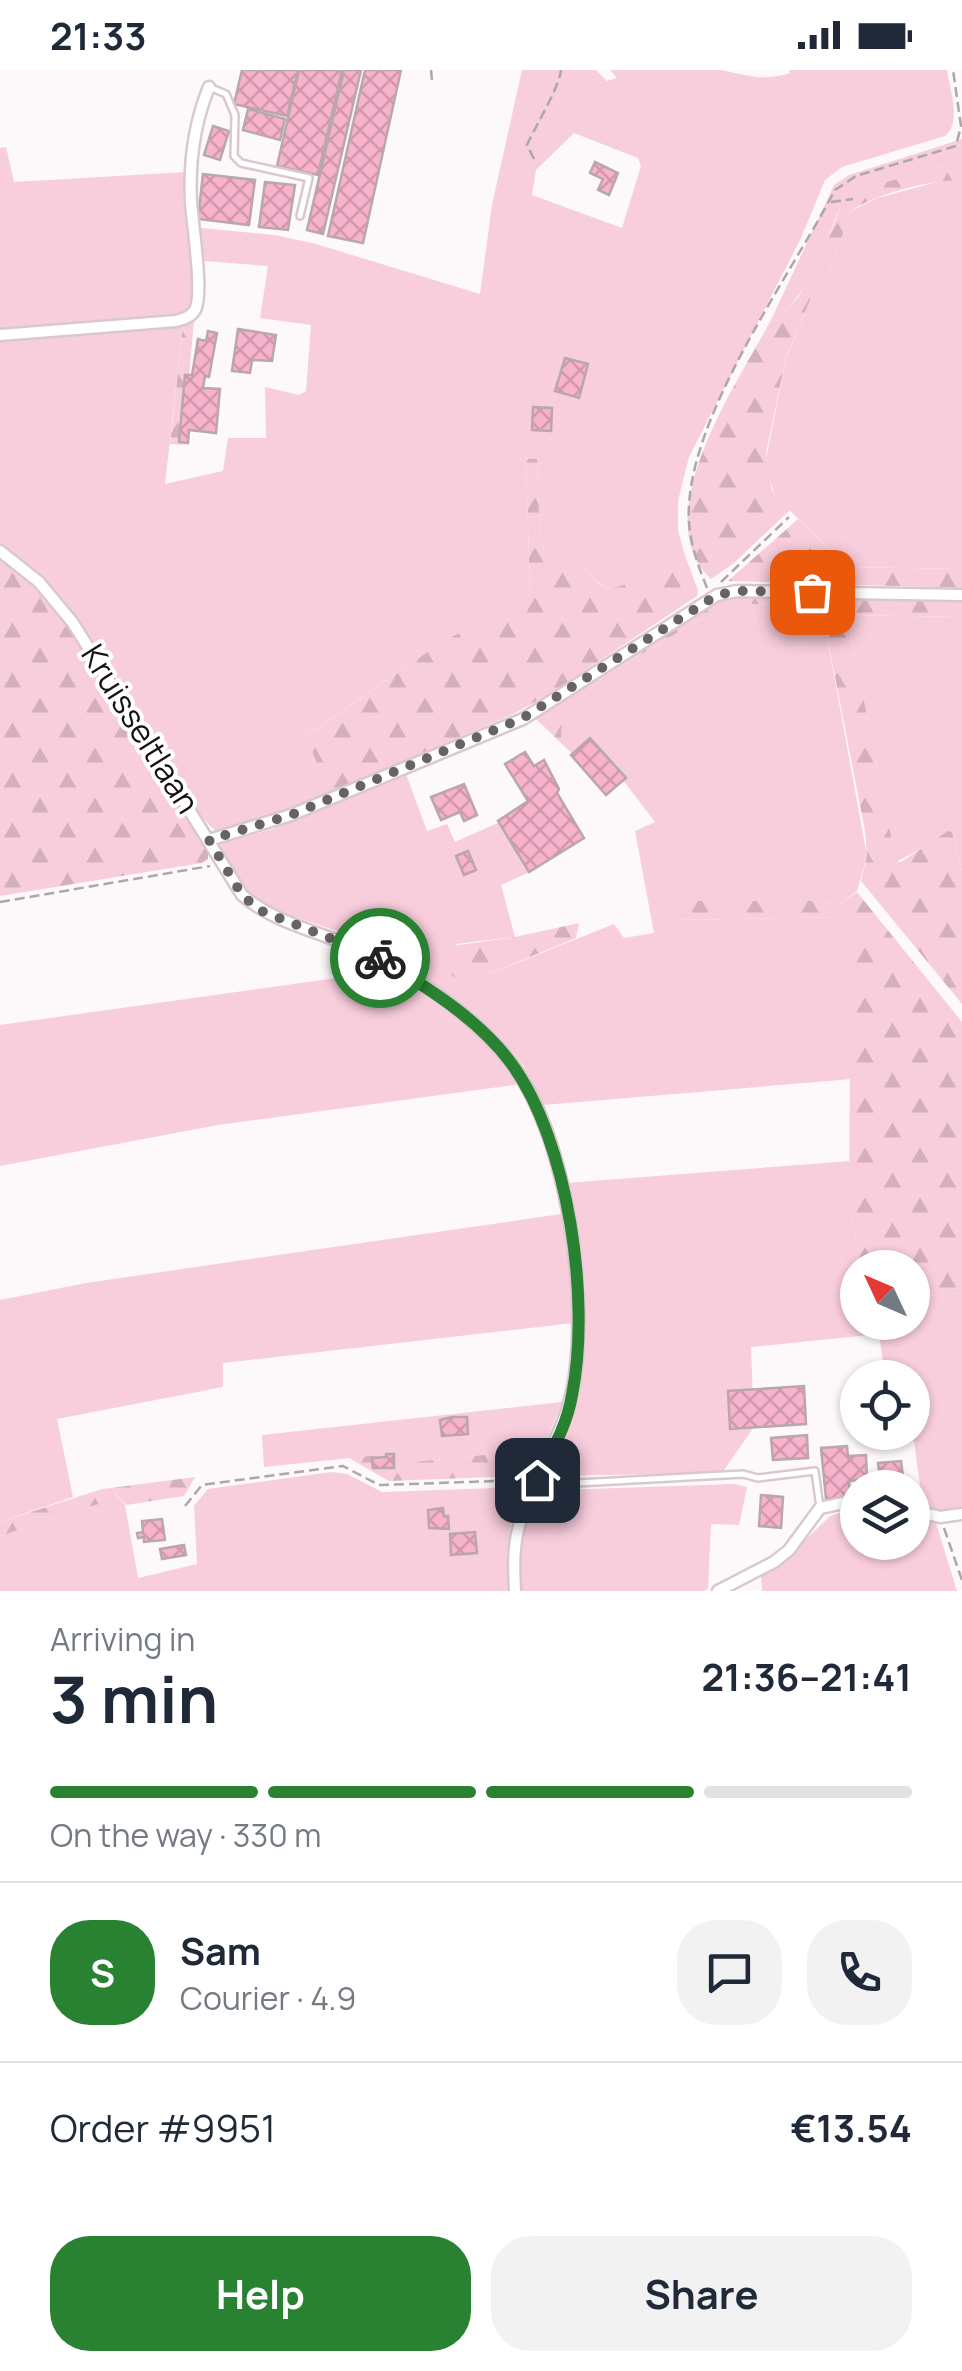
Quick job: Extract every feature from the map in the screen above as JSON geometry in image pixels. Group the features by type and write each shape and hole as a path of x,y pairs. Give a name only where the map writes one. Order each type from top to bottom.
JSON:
{"street":[{"path":"0,335 176,321 195,310 198,287 192,165 197,116 209,87"},
{"name":"Kruisseltlaan","path":"0,551 39,582 73,623 242,895 259,910 380,958 424,986 494,1044 529,1090 561,1182 579,1299 580,1332 572,1398 564,1427 537,1480 518,1530 515,1591"},
{"path":"209,840 291,815 523,718 714,597 737,591 962,594"},
{"path":"718,1591 774,1562 789,1550 820,1508 840,1504"},
{"path":"930,1514 962,1514"}],"lane":[{"path":"209,87 226,94 235,115 234,156 241,164 309,178 300,216"},
{"path":"537,1480 559,1484 743,1474 758,1478 814,1471 820,1508"}],"path":[{"path":"431,70 432,80"},
{"path":"534,159 528,144 561,70"},
{"path":"714,597 689,524 691,482 703,437 747,347 836,190 846,180 956,146 961,126 953,70"},
{"path":"829,202 853,199"},
{"path":"714,597 721,581 789,518"},
{"path":"0,902 221,864"},
{"path":"184,1506 202,1485 343,1466 378,1485 537,1480"},
{"path":"940,1517 962,1580"}],"green space":[{"path":"522,70 596,70 607,81 617,78 610,70 721,70 763,77 780,76 790,73 789,70 947,70 954,114 945,136 842,167 825,180 801,238 689,457 678,501 678,530 685,556 621,586 608,588 583,568 548,555 540,542 537,459 526,458 530,595 442,642 307,735 329,793 261,822 218,833 203,819 137,708 88,636 32,571 0,544 0,340 183,326 165,484 223,471 228,438 266,438 265,387 299,395 306,391 311,325 260,318 268,266 204,261 201,228 275,235 316,244 480,294 492,205","holes":["574,133 638,158 641,166 622,228 532,195 536,170"]},
{"path":"962,139 962,160 852,192 840,208 809,279 777,322 771,320 834,185 849,175"},
{"path":"6,147 14,182 186,172 194,288 189,308 166,317 0,330 0,148"},
{"path":"962,160 962,180 905,189 851,211 830,271 810,300 786,358 766,453 772,491 790,510 734,563 711,579 693,553 688,521 692,486 720,412 771,320 777,321 799,296 845,197"},
{"path":"945,180 962,180 962,569 848,567 775,496 765,464 786,359 810,300 830,271 851,211 877,198"},
{"path":"194,320 183,445 170,444 183,326"},
{"path":"526,458 537,459 540,542 548,555 583,568 600,585 609,588 685,556 697,596 548,695 511,715 329,793 306,736 442,642 530,595"},
{"path":"798,519 848,567 962,569 962,588 728,581"},
{"path":"0,556 49,599 68,623 208,845 208,859 0,896"},
{"path":"738,593 962,599 962,617 847,615 896,861 901,862 952,832 962,872 962,1004 861,881 867,856 865,831 823,615 811,605 746,604 700,619 603,677 562,716 561,743 534,717 718,599"},
{"path":"746,604 811,605 823,615 867,856 857,891 838,905 822,901 690,901 672,920 851,920 852,1079 543,1105 512,1051 420,975 365,940 264,907 242,889 219,848 222,843 273,829 405,771 427,831 447,824 455,842 500,822 530,872 501,885 515,937 456,944 469,982 614,924 624,938 654,933 635,831 655,822 610,763 594,775 561,743 562,716 603,677 700,619"},
{"path":"847,615 962,617 962,872 952,832 896,862"},
{"path":"857,892 962,1022 962,1293 930,1296 930,1250 858,1250 849,1206 851,920 670,920 689,901 822,901 838,905"},
{"path":"579,923 576,938 469,982 454,977 435,957 438,948"},
{"path":"394,970 490,1043 521,1084 218,1125 0,1166 0,1025"},
{"path":"850,1161 849,1206 858,1250 840,1250 840,1338 751,1347 754,1427 722,1473 548,1476 546,1467 566,1429 584,1353 585,1286 566,1183"},
{"path":"561,1214 574,1290 574,1323 223,1363 223,1387 57,1419 73,1497 0,1522 0,1300 86,1283"},
{"path":"962,1293 962,1510 930,1510 930,1470 918,1470 915,1450 930,1450 930,1360 883,1360 880,1340 930,1340 930,1296"},
{"path":"562,1402 543,1449 395,1464 394,1468 378,1469 378,1455 264,1467 262,1435"},
{"path":"543,1449 527,1474 517,1476 389,1481 349,1458 378,1455 379,1469 394,1468 394,1464"},
{"path":"331,1472 347,1474 382,1492 524,1487 510,1528 508,1591 0,1591 0,1536 99,1504 102,1489 111,1488 125,1505 138,1578 197,1564 194,1506 208,1489"},
{"path":"195,1477 184,1496 126,1505 111,1488"},
{"path":"734,1484 747,1487 739,1525 711,1524 708,1589 704,1591 518,1591 520,1538 537,1487 558,1490"},
{"path":"102,1489 99,1504 0,1536 0,1522"},
{"path":"840,1513 840,1560 930,1560 930,1522 936,1523 957,1591 762,1591 761,1574 791,1554 830,1516"}],"building":[{"path":"242,70 298,70 287,116 234,104"},
{"path":"299,70 342,70 318,175 277,166"},
{"path":"344,70 361,70 323,234 307,230"},
{"path":"365,70 401,70 363,243 328,236"},
{"path":"248,109 285,119 280,140 243,130"},
{"path":"213,126 229,131 220,160 204,155"},
{"path":"595,162 618,173 609,195 598,190 603,179 590,173"},
{"path":"203,174 255,180 249,225 198,219"},
{"path":"265,182 295,185 288,230 259,227"},
{"path":"238,329 276,335 272,361 252,360 250,373 232,371"},
{"path":"208,331 217,333 209,377 205,376 203,388 220,389 216,433 189,430 188,443 179,442 185,375 192,375 198,339 206,341"},
{"path":"565,358 588,364 579,398 555,391"},
{"path":"533,407 552,408 551,431 532,430"},
{"path":"590,738 626,778 606,795 571,755"},
{"path":"525,752 534,766 544,760 559,789 557,793 584,838 529,872 498,821 528,801 505,764"},
{"path":"464,784 477,815 464,821 460,812 441,820 431,797"},
{"path":"468,851 476,870 464,875 456,856"},
{"path":"804,1386 806,1424 730,1429 728,1391"},
{"path":"467,1417 468,1434 442,1436 440,1420"},
{"path":"807,1435 808,1458 773,1460 771,1438"},
{"path":"840,1447 840,1450 847,1450 848,1456 866,1455 867,1470 840,1470 840,1498 826,1499 821,1448"},
{"path":"394,1454 394,1468 373,1468 372,1458"},
{"path":"901,1461 902,1470 879,1470 878,1463"},
{"path":"761,1495 783,1497 781,1528 759,1526"},
{"path":"443,1508 449,1529 429,1528 428,1510"},
{"path":"162,1519 165,1540 144,1542 144,1537 138,1538 137,1533 143,1532 142,1521"},
{"path":"475,1532 477,1553 451,1555 450,1534"},
{"path":"184,1545 186,1555 162,1559 160,1549"}],"way so far":[{"path":"380,958 259,910 242,895 209,840 291,815 523,718 717,595 737,591 812,592"}],"route":[{"path":"380,958 445,1002 509,1060 529,1090 541,1118 561,1182 574,1251 580,1332 572,1398 564,1427 537,1480"}]}
